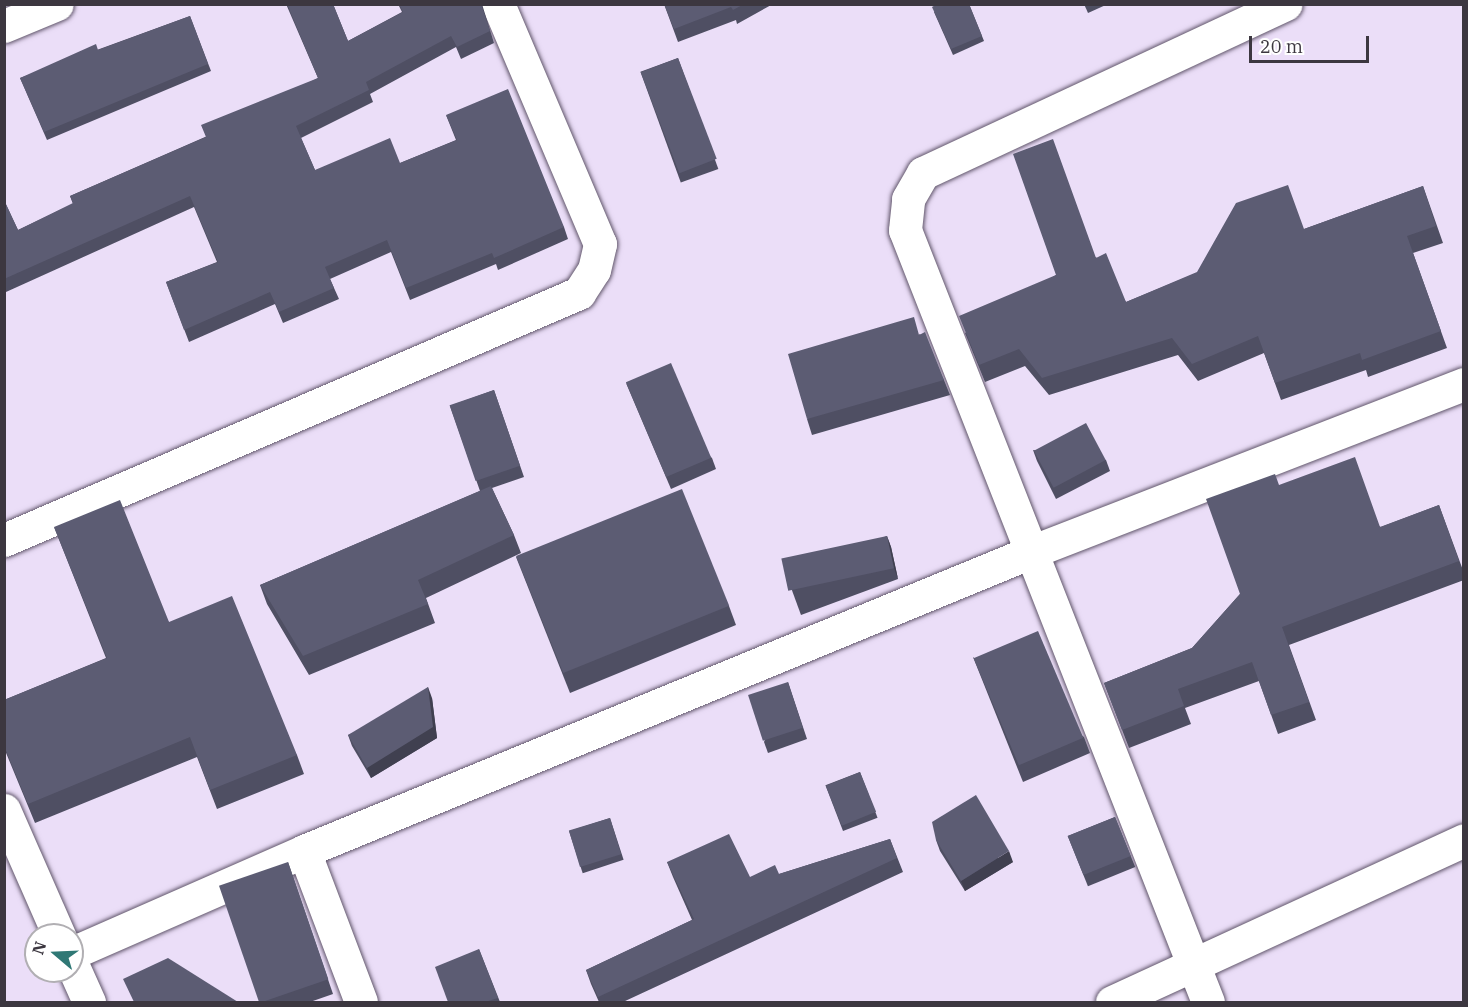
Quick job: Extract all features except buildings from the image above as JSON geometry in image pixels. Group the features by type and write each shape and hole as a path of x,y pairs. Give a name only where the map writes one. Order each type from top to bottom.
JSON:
{"street":[{"path":"4,26 57,4"},
{"path":"4,540 579,293 594,270 600,244 498,4"},
{"path":"1208,1002 1196,966 904,230 908,199 923,173 1285,4"},
{"path":"84,948 304,851 1031,552 1464,384"},
{"path":"4,810 54,923"},
{"path":"1112,1002 1196,966 1464,840"},
{"path":"304,851 361,1002"},
{"path":"80,983 89,1002"}]}
